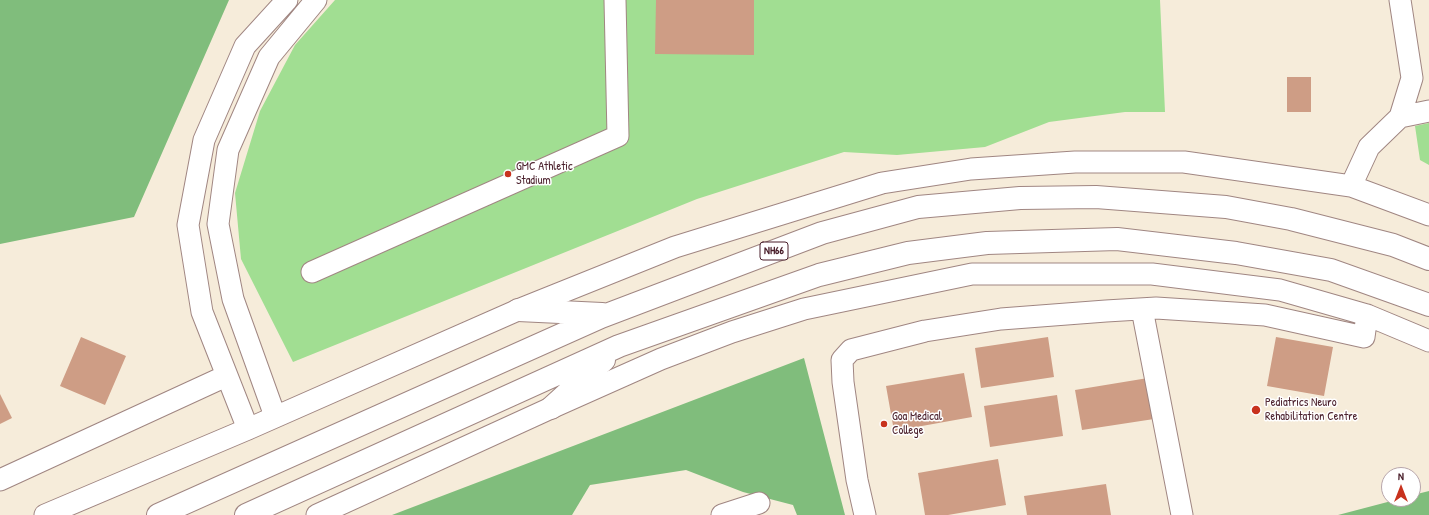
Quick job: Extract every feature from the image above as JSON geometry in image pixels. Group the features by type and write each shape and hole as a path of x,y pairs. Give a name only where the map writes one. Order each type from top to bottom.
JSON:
{"highway":[{"name":"NH66","path":"158,515 609,314 822,233 918,207 1020,198 1096,197 1226,207 1291,219 1393,245 1429,259"},
{"path":"246,515 619,346 819,275 908,253 987,243 1117,239 1236,253 1331,270 1429,305"},
{"path":"518,310 609,314"},
{"path":"551,408 619,346"}],"street":[{"path":"248,429 202,312 188,225 204,140 245,46 287,0"},
{"path":"275,416 233,299 218,224 228,150 270,58 316,0"},
{"path":"312,272 618,136 614,0"},
{"path":"1351,186 1369,146 1400,117 1412,78 1400,0"},
{"path":"1400,117 1429,111"},
{"path":"45,515 248,429 518,310 675,247 784,212 882,183 971,169 1075,162 1184,162 1351,186 1429,215"},
{"path":"316,515 661,359 732,332 804,309 972,274 1152,274 1280,290 1367,315 1429,341"},
{"path":"865,515 857,480 843,382 842,360 851,350 925,331 1001,319 1164,308 1265,315 1364,337 1367,315"},
{"path":"1142,309 1182,515"},
{"path":"0,480 226,376"},
{"path":"722,515 759,503"}],"green space":[{"path":"0,0 229,0 134,217 0,244"},
{"name":"GMC Athletic Stadium","path":"335,0 1160,0 1165,112 1125,112 1049,122 985,147 897,155 844,152 697,199 293,362 241,259 235,193 260,111 295,45"},
{"path":"1429,123 1429,165 1420,160 1415,126"},
{"path":"804,358 845,515 797,515 793,505 743,492 686,470 590,485 572,515 392,515"},
{"path":"1429,491 1429,515 1338,515 1381,504 1381,507 1421,507 1421,493"}],"building":[{"path":"656,0 754,0 754,55 655,54"},
{"path":"1287,77 1311,77 1311,112 1287,112"},
{"path":"81,337 126,356 105,405 60,386"},
{"path":"1048,337 1054,377 981,388 975,348"},
{"path":"1276,337 1333,347 1324,396 1267,386"},
{"path":"964,373 972,417 894,431 886,386"},
{"path":"1148,378 1154,419 1082,430 1075,390"},
{"path":"0,394 12,418 0,424"},
{"path":"1057,395 1063,436 990,447 984,406"},
{"path":"998,459 1006,505 948,515 925,515 918,473"},
{"path":"1106,484 1111,515 1027,515 1024,496"}],"place":[{"name":"GMC Athletic Stadium","path":"508,174"},
{"name":"Pediatrics Neuro Rehabilitation Centre","path":"1256,410"},
{"name":"Goa Medical College","path":"884,424"}]}
